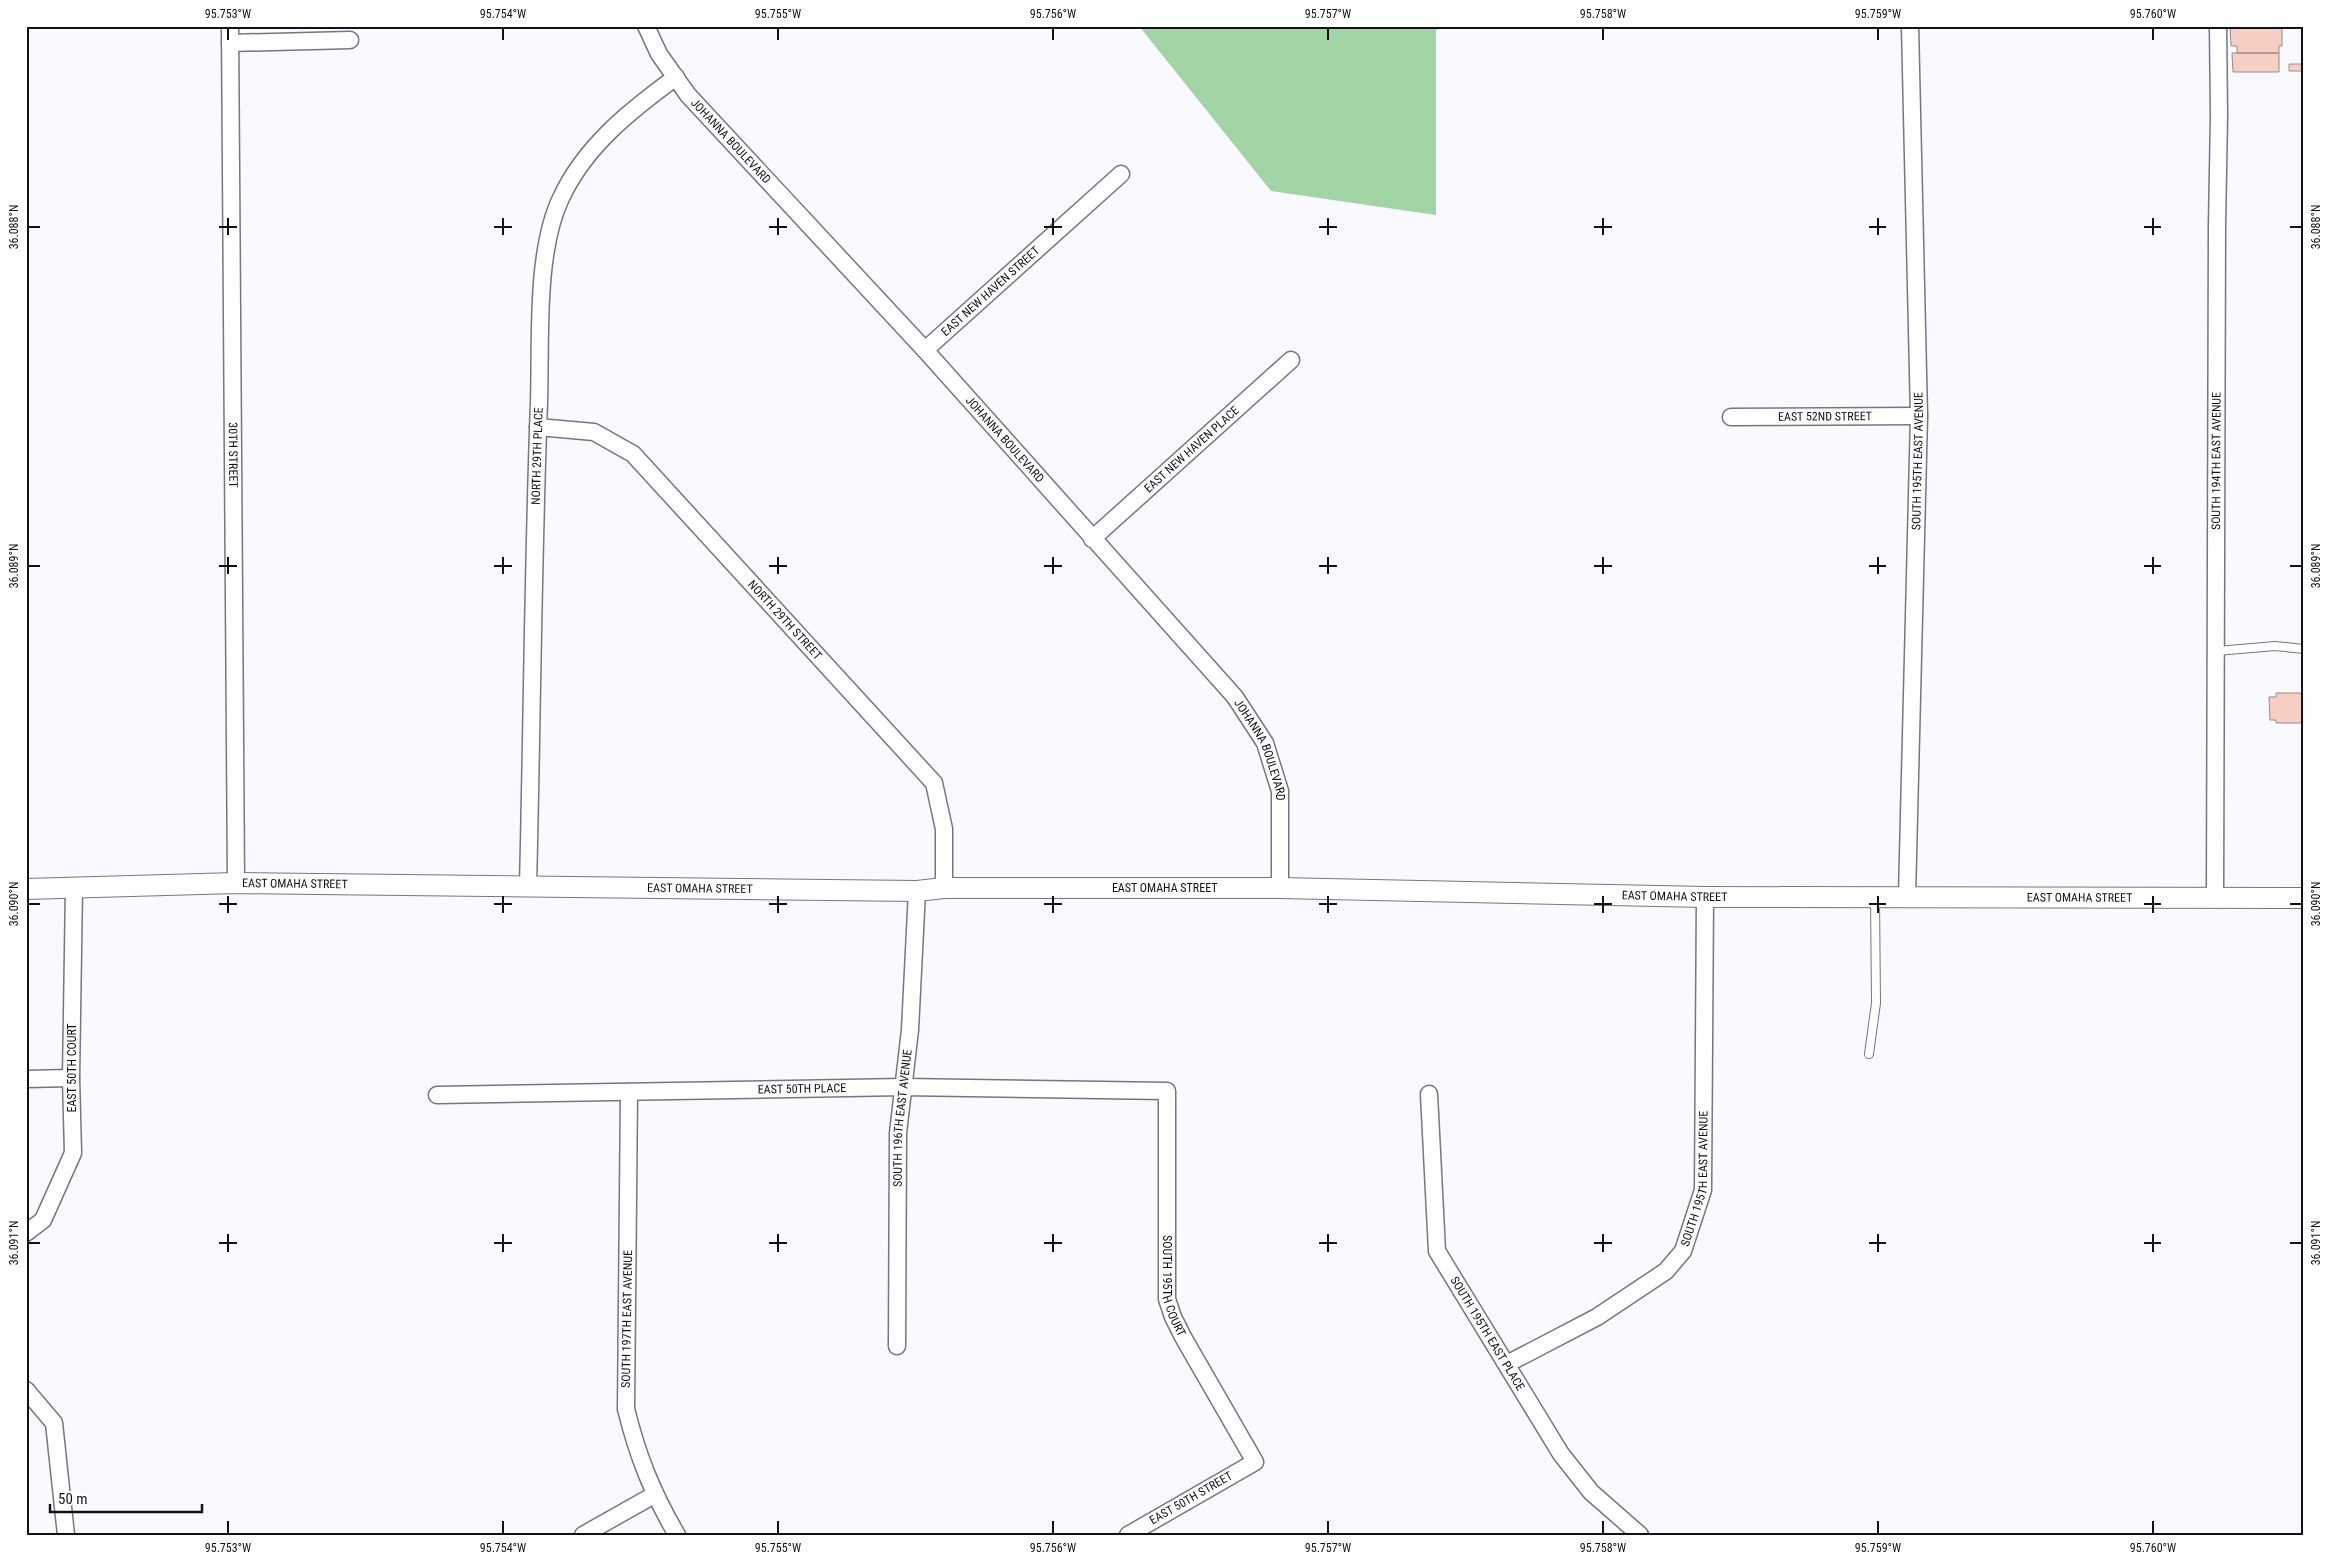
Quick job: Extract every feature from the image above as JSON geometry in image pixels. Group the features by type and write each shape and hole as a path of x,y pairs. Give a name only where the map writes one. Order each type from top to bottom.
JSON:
{"street":[{"name":"30TH STREET","path":"230,26 236,883"},
{"name":"JOHANNA BOULEVARD","path":"646,26 659,54 688,95 925,350 1235,697 1264,743 1280,791 1280,888"},
{"name":"SOUTH 195TH EAST AVENUE","path":"1907,896 1919,416 1910,26"},
{"name":"SOUTH 194TH EAST AVENUE","path":"2215,896 2218,26"},
{"path":"230,43 350,40"},
{"name":"NORTH 29TH PLACE","path":"528,886 538,427 544,267 549,233 560,198 579,166 599,142 642,102 676,77"},
{"name":"EAST NEW HAVEN STREET","path":"925,350 1121,174"},
{"name":"EAST NEW HAVEN PLACE","path":"1092,539 1291,360"},
{"name":"EAST 52ND STREET","path":"1731,417 1919,416"},
{"name":"NORTH 29TH STREET","path":"538,427 594,432 633,454 934,783 944,829 944,888"},
{"name":"EAST OMAHA STREET","path":"26,889 236,883 917,891 944,888 1280,888 1705,896 2215,896 2304,898"},
{"name":"EAST 50TH COURT","path":"26,1232 43,1220 73,1153 71,1078 74,888"},
{"name":"SOUTH 196TH EAST AVENUE","path":"897,1346 898,1133 910,1030 917,891"},
{"name":"SOUTH 195TH EAST AVENUE","path":"1507,1364 1597,1317 1666,1270 1683,1250 1703,1190 1705,896"},
{"path":"26,1079 71,1078"},
{"name":"EAST 50TH PLACE","path":"437,1095 903,1087 1168,1091"},
{"name":"SOUTH 195TH COURT","path":"1168,1091 1168,1299 1173,1317 1183,1337 1255,1462"},
{"name":"SOUTH 197TH EAST AVENUE","path":"629,1092 626,1409 633,1440 654,1495 677,1535"},
{"name":"SOUTH 195TH EAST PLACE","path":"1429,1094 1437,1250 1561,1454 1591,1492 1640,1535"},
{"path":"26,1390 54,1423 66,1535"},
{"name":"EAST 50TH STREET","path":"1128,1535 1255,1462"},
{"path":"583,1535 654,1495"}],"lane":[{"path":"2217,651 2275,646 2304,649"},
{"path":"1869,1054 1876,1002 1875,896"}],"green space":[{"path":"1139,26 1450,26 1436,30 1436,215 1271,191"}],"building":[{"path":"2230,26 2282,26 2282,46 2279,46 2279,53 2237,53 2237,46 2231,46"},
{"path":"2232,53 2279,53 2279,72 2233,72"},
{"path":"2289,64 2304,64 2304,71 2289,71"},
{"path":"2276,693 2304,693 2304,723 2276,723 2276,720 2270,720 2269,697 2276,697"}]}
